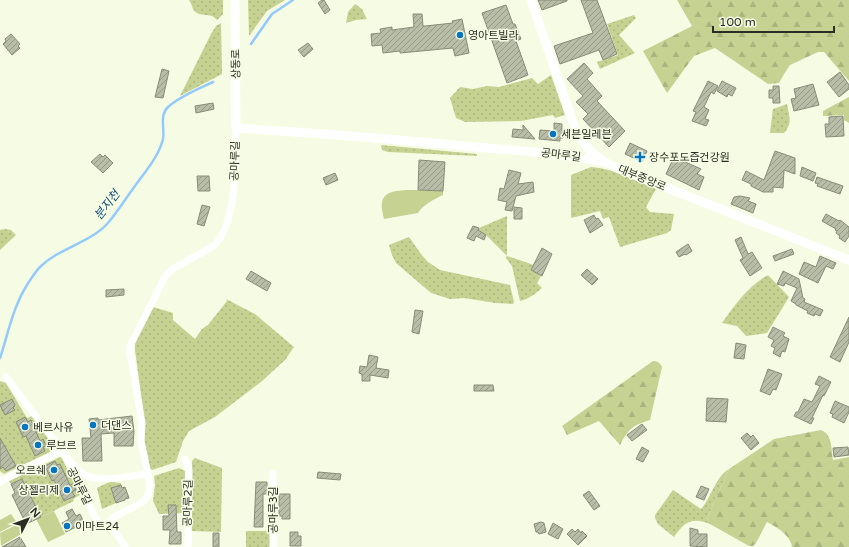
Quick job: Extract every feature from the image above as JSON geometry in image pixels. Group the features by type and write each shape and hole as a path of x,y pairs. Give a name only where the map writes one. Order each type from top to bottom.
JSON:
{"street":[{"name":"상동로","path":"235,0 236,128"},
{"name":"대부중앙로","path":"531,0 575,128 586,146 595,156 604,162 849,260"},
{"name":"공마루길","path":"125,547 112,526 111,520 146,499 150,490 141,441 142,423 130,346 162,280 166,275 174,268 217,244 224,233 228,222 234,190 236,128 343,134 577,156 604,162"},
{"path":"577,156 582,154 586,146"},
{"name":"공마루길","path":"6,377 62,450 85,475 106,478 148,474"},
{"name":"공마루길","path":"62,450 97,521"},
{"path":"0,482 62,450"},
{"name":"공마루2길","path":"185,459 189,470 188,547"},
{"name":"공마루3길","path":"272,473 273,547"}],"green space":[{"path":"189,0 223,0 223,14 217,20 212,16 199,14 193,9"},
{"path":"248,0 285,0 267,11 249,36"},
{"path":"677,0 849,0 849,81 824,52 818,52 790,65 779,83 768,84 715,48 694,56 667,93 643,51 692,26"},
{"path":"355,4 362,9 367,19 346,23 348,12"},
{"path":"634,15 636,18 619,35 635,53 600,69 597,62 618,55 607,24"},
{"path":"221,23 222,74 180,96 211,34 216,26"},
{"path":"551,75 565,115 555,118 553,115 521,121 465,122 456,118 450,98 460,87 473,89 487,86 499,87 532,78 538,84"},
{"path":"849,97 849,123 844,120 844,115 823,116 823,111"},
{"path":"787,104 790,119 789,126 784,133 770,133 773,109"},
{"path":"381,145 477,154 477,156 388,152 382,150"},
{"path":"591,167 616,172 656,189 646,207 650,212 674,214 671,230 667,233 620,247 609,217 603,219 600,211 571,218 571,175"},
{"path":"418,190 443,191 443,195 426,205 418,213 384,219 382,211 383,198 391,192"},
{"path":"507,216 507,256 486,235 478,230 479,228"},
{"path":"0,230 11,230 16,235 0,250"},
{"path":"409,237 428,262 440,270 510,285 514,302 513,304 464,298 450,299 431,293 396,263 392,255 389,245"},
{"path":"507,256 534,265 531,270 541,276 537,283 542,288 529,298 520,301 512,266 506,258"},
{"path":"768,275 789,297 767,333 746,336 737,326 722,323 748,290"},
{"path":"226,299 255,314 294,347 285,360 261,382 215,417 189,431 183,441 176,462 152,470 150,468 144,440 145,424 135,343 153,307 173,313 173,320 195,339 227,301"},
{"path":"653,361 659,362 662,367 650,420 632,428 620,445 599,421 567,435 562,426"},
{"path":"0,381 6,383 27,418 32,416 54,446 52,451 4,474 0,471"},
{"path":"821,430 828,435 830,439 833,460 849,457 849,547 792,547 786,535 767,522 756,543 753,546 749,546 710,524 707,519 729,469 774,439"},
{"path":"60,457 62,458 80,495 73,499 74,501 41,517 22,479 11,484 9,481"},
{"path":"195,458 222,468 221,532 191,531 192,461"},
{"path":"179,468 185,471 184,513 159,514 153,501 155,485 154,476"},
{"path":"729,469 707,519 710,524 698,521 689,522 682,527 674,537 658,524 655,515 673,490 701,509 720,477"},
{"path":"111,482 121,483 121,485 111,488 116,503 102,509 97,488"},
{"path":"54,511 65,534 48,542 36,519"},
{"path":"11,514 17,523 0,532 0,520"},
{"path":"18,524 23,533 1,546 0,533"},
{"path":"246,531 270,531 270,547 246,547"}],"building":[{"path":"324,0 330,10 325,14 318,3"},
{"path":"538,0 567,0 567,1 542,10"},
{"path":"581,0 597,0 617,54 603,60 599,50 560,64 554,46 593,33"},
{"path":"506,5 513,24 515,24 521,39 516,41 528,75 507,83 482,13"},
{"path":"413,14 422,14 423,26 453,23 452,21 462,19 469,53 455,56 453,48 400,53 400,51 383,53 382,45 372,46 371,34 381,33 380,29 392,27 392,30 414,27"},
{"path":"11,34 20,44 18,46 20,48 12,55 3,44 6,41 5,39"},
{"path":"308,43 313,49 304,57 298,50"},
{"path":"584,63 593,73 587,79 602,96 597,101 625,131 609,147 583,119 588,114 576,102 583,96 567,79"},
{"path":"162,69 169,71 163,98 155,97"},
{"path":"840,72 849,85 849,89 839,97 827,82"},
{"path":"708,81 718,86 714,94 711,92 704,107 709,110 705,119 709,120 706,126 692,121 696,112 693,111"},
{"path":"722,81 736,88 732,96 728,94 727,97 717,91"},
{"path":"813,84 819,105 794,111 791,99 796,98 794,89"},
{"path":"773,86 779,86 780,103 773,103 773,98 769,98 769,90 773,90"},
{"path":"213,103 214,109 196,113 195,106"},
{"path":"843,116 844,136 826,137 825,124 829,124 829,117"},
{"path":"554,123 562,124 562,131 564,131 563,138 560,138 560,141 539,139 540,130 554,131"},
{"path":"523,125 535,139 512,137 513,129 523,130"},
{"path":"630,143 647,151 642,162 625,154"},
{"path":"775,151 795,158 795,174 784,170 783,188 773,187 773,192 763,192 742,180 746,171 764,180"},
{"path":"100,154 103,157 105,155 113,163 103,173 91,162"},
{"path":"674,157 701,169 697,174 704,177 699,190 666,174"},
{"path":"419,160 445,162 443,191 418,190"},
{"path":"802,167 816,173 813,181 800,176"},
{"path":"509,170 521,173 518,184 533,182 534,192 516,196 512,211 505,210 507,202 498,200 500,188 504,189"},
{"path":"335,173 338,180 326,185 323,178"},
{"path":"197,176 209,176 210,191 198,191"},
{"path":"817,177 843,186 840,194 817,186 818,184 815,183"},
{"path":"740,196 750,198 748,201 756,204 753,213 731,204 734,197"},
{"path":"202,205 210,207 204,226 197,224"},
{"path":"514,207 522,208 522,219 514,219"},
{"path":"826,214 839,221 840,220 849,227 849,236 845,242 839,238 840,236 836,233 836,229 822,221"},
{"path":"594,215 603,225 590,233 584,220"},
{"path":"473,226 479,228 478,230 486,235 484,240 476,236 474,241 467,238"},
{"path":"741,237 748,254 752,252 762,268 750,276 740,260 743,258 735,240"},
{"path":"688,244 692,251 679,257 676,252"},
{"path":"542,248 552,254 542,276 531,270"},
{"path":"792,249 794,254 775,261 773,256"},
{"path":"820,256 836,263 833,269 826,266 818,283 799,274 804,262 816,267"},
{"path":"587,269 598,279 592,285 581,275"},
{"path":"251,271 271,283 267,291 246,279"},
{"path":"783,271 799,279 803,298 805,299 804,302 823,310 820,316 815,314 814,316 807,313 808,311 791,301 797,288 785,283 784,286 777,284"},
{"path":"124,289 124,295 106,297 106,290"},
{"path":"415,310 423,311 419,334 412,332"},
{"path":"849,317 849,342 840,362 830,357"},
{"path":"773,327 785,333 783,336 789,339 785,352 782,351 780,357 773,353 775,348 771,346 774,340 768,337"},
{"path":"736,343 746,345 744,359 734,358"},
{"path":"369,355 378,357 376,368 389,370 388,378 370,375 370,381 362,381 362,374 359,373 360,366 367,367"},
{"path":"768,369 782,374 776,390 773,389 770,395 760,391"},
{"path":"819,376 831,382 812,418 814,418 811,424 794,416 796,412 798,412 804,399 812,402 820,386 815,384"},
{"path":"474,385 493,385 494,391 474,391"},
{"path":"707,398 728,399 726,422 706,421"},
{"path":"12,399 15,405 13,408 15,410 5,415 0,405"},
{"path":"835,401 849,407 849,412 844,423 832,417 833,414 830,413"},
{"path":"132,416 134,431 133,446 114,446 114,433 101,434 102,461 83,461 82,438 91,438 89,419 98,418 98,420"},
{"path":"25,417 28,422 31,420 40,441 43,439 46,446 43,447 45,451 35,456 26,436 23,437 16,422"},
{"path":"642,424 647,430 632,441 627,435"},
{"path":"747,433 751,437 753,435 759,443 751,450 741,438"},
{"path":"0,438 16,466 6,471 3,467 0,469"},
{"path":"642,447 649,451 643,462 636,459"},
{"path":"848,447 849,455 834,457 833,448"},
{"path":"55,461 57,465 60,464 70,485 73,484 76,490 72,492 75,496 64,501 54,480 52,481 45,466"},
{"path":"318,472 341,474 340,480 317,478"},
{"path":"22,479 41,517 26,524 12,495 15,493 11,484"},
{"path":"256,482 267,482 267,494 263,494 263,527 254,527"},
{"path":"121,485 122,488 125,487 129,498 116,503 111,488"},
{"path":"701,486 709,489 704,500 696,497"},
{"path":"589,491 600,506 594,510 583,495"},
{"path":"279,494 290,494 290,519 282,519 282,516 279,516"},
{"path":"168,505 176,505 177,532 181,532 181,544 169,544 170,530 163,530 163,516 169,516"},
{"path":"72,509 76,516 80,514 84,523 66,532 62,523 69,519 66,512"},
{"path":"541,522 544,523 546,532 539,534 536,532 534,524"},
{"path":"553,523 563,529 558,539 548,534"},
{"path":"690,528 698,530 698,534 707,534 707,547 690,546"},
{"path":"572,529 575,532 578,529 581,533 582,531 587,536 578,545 567,534"},
{"path":"290,532 298,532 298,536 301,536 301,546 290,546"},
{"path":"213,533 219,533 219,547 213,547"},
{"path":"20,537 26,547 2,547"}],"waterway":[{"name":"분지천","path":"251,44 272,14 293,0"},
{"name":"분지천","path":"0,358 18,302 36,271 48,260 84,241 101,230 108,223 155,158 163,139 163,118 165,111 173,103 184,96 213,82"}],"place":[{"name":"영아트빌라","path":"460,35"},
{"name":"세븐일레븐","path":"553,134"},
{"name":"장수포도즙건강원","path":"640,157"},
{"name":"더댄스","path":"93,425"},
{"name":"베르사유","path":"25,427"},
{"name":"루브르","path":"38,445"},
{"name":"오르쉐","path":"54,470"},
{"name":"상젤리제","path":"67,490"},
{"name":"이마트24","path":"67,526"}]}
